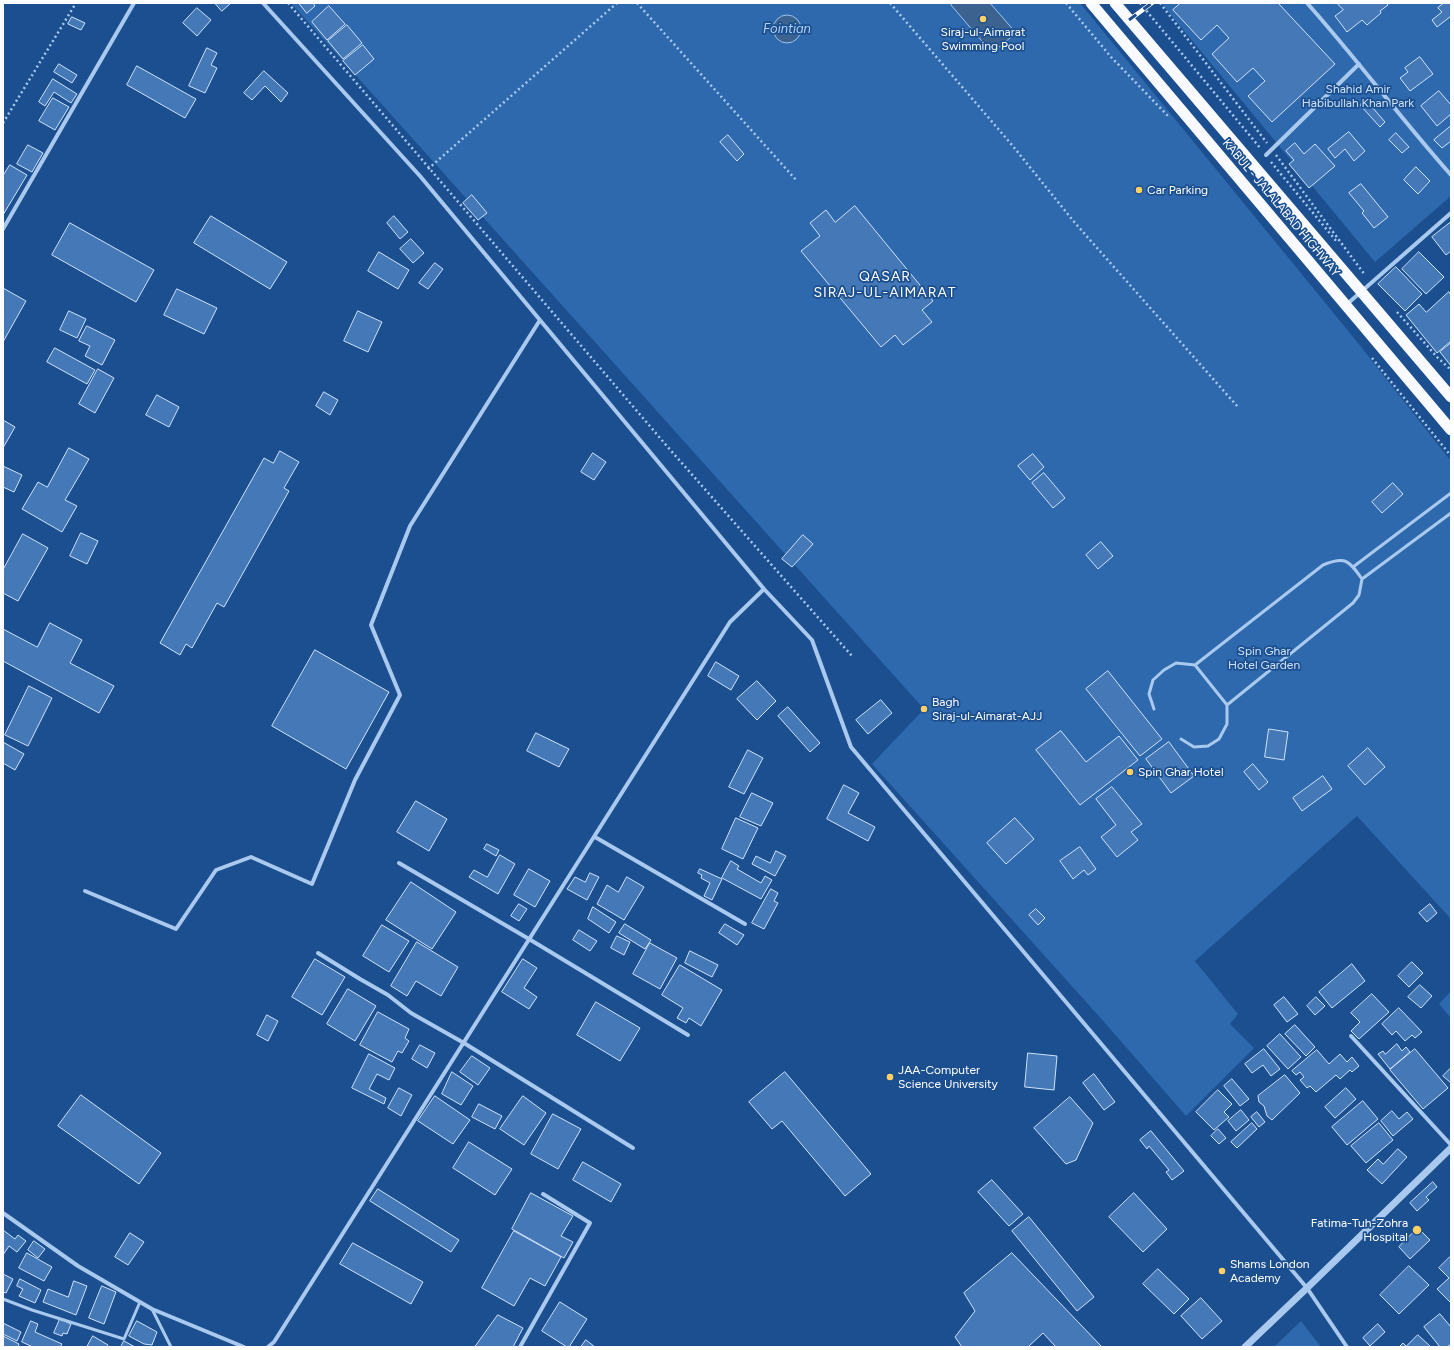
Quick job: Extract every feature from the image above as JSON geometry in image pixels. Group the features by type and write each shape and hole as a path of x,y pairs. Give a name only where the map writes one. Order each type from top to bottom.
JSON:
{"highway":[{"name":"KABUL - JALALABAD HIGHWAY","path":"1091,3 1451,430"},
{"name":"KABUL - JALALABAD HIGHWAY","path":"1115,3 1451,397"}],"street":[{"path":"3,229 134,3"},
{"path":"263,3 420,176 764,589 812,640 851,747 1307,1288 1346,1347"},
{"path":"1307,3 1344,44 1422,142 1451,175"},
{"path":"1266,155 1359,64"},
{"path":"1346,306 1451,213"},
{"path":"85,890 176,929 216,870 251,857 312,884 355,780 400,695 371,625 410,526 540,320"},
{"path":"268,1347 274,1342 402,1137 464,1043 730,622 764,589"},
{"path":"595,837 745,924"},
{"path":"399,863 688,1035"},
{"path":"318,953 388,995 411,1013 464,1043 633,1148"},
{"path":"1245,1347 1451,1146 1351,1036"},
{"path":"520,1347 590,1223 543,1194"},
{"path":"3,1213 78,1266 152,1309 244,1347"}],"lane":[{"path":"1353,567 1451,493"},
{"path":"1227,705 1353,603 1359,595 1362,580 1451,513"},
{"path":"1195,666 1323,565 1336,559 1345,561 1353,567 1362,580"},
{"path":"1154,709 1149,694 1153,680 1164,670 1176,663 1195,666 1227,705 1227,724 1219,739 1208,746 1194,747 1181,739"},
{"path":"3,1299 32,1310 124,1338 140,1302"},
{"path":"152,1309 171,1347"}],"path":[{"path":"3,123 76,3"},
{"path":"288,3 666,445 852,656"},
{"path":"420,176 617,3"},
{"path":"637,3 797,181"},
{"path":"890,3 1012,145 1075,223 1238,407"},
{"path":"1140,3 1372,284"},
{"path":"1160,3 1272,148 1372,284"},
{"path":"1392,306 1438,358 1451,370"}],"green space":[{"name":"Spin Ghar Hotel Garden","path":"291,3 1080,3 1354,338 1451,461 1451,919 1357,816 1195,961 1238,1014 1230,1024 1254,1048 1186,1116 1105,1023 872,764 924,709"},
{"name":"Shahid Amir Habibullah Khan Park","path":"1161,3 1451,3 1451,196 1375,262"},
{"path":"1451,991 1451,1018 1439,1004"},
{"path":"1301,1321 1321,1347 1274,1347"}],"water":[{"name":"Siraj-ul-Aimarat Swimming Pool","path":"953,3 990,3 1016,33 992,53 951,5"},
{"name":"Fointian","path":"787,15 797,19 801,29 797,39 787,43 777,39 773,29 777,19"}],"building":[{"path":"215,3 231,3 222,11"},
{"path":"299,3 313,3 315,6 307,13"},
{"path":"1181,3 1278,3 1335,64 1272,122 1248,96 1265,81 1253,68 1237,82 1212,54 1229,38 1217,25 1201,40 1173,10"},
{"path":"1337,3 1387,3 1388,5 1367,25 1362,20 1347,32 1335,16 1343,10"},
{"path":"1444,3 1451,3 1451,16 1437,27 1432,20 1442,12 1438,8"},
{"path":"329,6 345,24 327,40 312,22"},
{"path":"197,8 211,20 197,36 183,23"},
{"path":"72,17 85,23 81,30 68,24"},
{"path":"347,25 362,43 343,59 328,41"},
{"path":"363,45 374,59 355,75 343,61"},
{"path":"207,48 217,53 211,65 217,68 205,93 189,86"},
{"path":"1420,57 1433,74 1410,91 1400,78 1408,72 1405,68"},
{"path":"59,64 77,75 72,83 54,72"},
{"path":"137,66 196,99 185,118 127,85"},
{"path":"264,71 288,93 281,102 265,86 252,100 244,93"},
{"path":"53,79 77,94 71,103 54,92 45,106 39,102"},
{"path":"1439,91 1451,105 1451,114 1437,126 1421,106"},
{"path":"53,98 69,107 55,130 39,121"},
{"path":"1366,100 1385,122 1380,127 1360,105"},
{"path":"1451,126 1451,141 1442,148 1434,140"},
{"path":"1349,132 1365,151 1354,161 1345,149 1335,158 1328,149"},
{"path":"1396,133 1409,147 1402,153 1389,140"},
{"path":"728,135 744,154 737,161 720,142"},
{"path":"1295,143 1304,154 1315,144 1335,166 1309,188 1289,164 1294,160 1286,151"},
{"path":"28,145 43,153 32,172 17,164"},
{"path":"10,165 27,175 3,215 3,176"},
{"path":"1416,167 1430,181 1418,194 1404,180"},
{"path":"1361,184 1388,217 1374,228 1362,213 1364,211 1349,193"},
{"path":"472,195 487,213 478,220 463,203"},
{"path":"855,206 933,301 922,310 932,322 903,345 895,335 881,347 801,251 820,236 810,223 826,210 835,222"},
{"path":"211,216 287,262 270,289 194,243"},
{"path":"394,216 408,232 400,239 387,223"},
{"path":"1451,222 1451,251 1446,255 1432,237"},
{"path":"70,223 154,270 136,302 52,255"},
{"path":"411,239 424,253 413,263 400,249"},
{"path":"379,252 409,270 398,289 368,271"},
{"path":"1419,252 1444,277 1426,294 1402,269"},
{"path":"435,263 443,269 428,289 419,283"},
{"path":"1396,267 1422,294 1405,311 1378,284"},
{"path":"3,288 26,301 3,342"},
{"path":"177,289 217,308 204,334 164,315"},
{"path":"1449,292 1451,295 1451,341 1437,353 1406,315 1419,304 1426,312"},
{"path":"69,311 86,319 77,338 60,330"},
{"path":"358,311 382,322 368,352 344,341"},
{"path":"87,326 115,340 102,365 85,356 90,346 79,341"},
{"path":"1451,343 1451,366 1440,352"},
{"path":"55,348 95,370 87,384 47,362"},
{"path":"98,369 114,378 95,413 79,404"},
{"path":"324,392 338,400 330,415 316,406"},
{"path":"157,395 179,407 169,427 146,415"},
{"path":"3,420 15,427 3,448"},
{"path":"69,448 89,459 65,500 77,506 62,532 22,509 38,482 47,487"},
{"path":"280,451 299,462 284,488 289,491 224,607 217,603 192,648 186,644 180,655 160,643 264,458 273,463"},
{"path":"593,453 606,462 594,480 581,472"},
{"path":"1033,454 1044,467 1030,480 1018,466"},
{"path":"3,466 22,475 14,492 3,487"},
{"path":"1044,473 1065,498 1053,508 1032,483"},
{"path":"1393,483 1403,494 1382,513 1372,502"},
{"path":"81,533 98,541 87,564 70,556"},
{"path":"23,534 48,548 18,601 3,593 3,570"},
{"path":"803,535 813,544 792,567 782,559"},
{"path":"1101,542 1113,556 1098,569 1086,555"},
{"path":"50,623 82,640 70,663 114,686 99,713 3,661 3,629 37,647"},
{"path":"315,650 389,692 346,769 272,726"},
{"path":"716,662 739,676 731,690 708,676"},
{"path":"1108,671 1162,739 1140,756 1086,689"},
{"path":"757,681 776,701 757,720 737,699"},
{"path":"29,686 52,698 28,746 5,735"},
{"path":"881,700 892,713 868,734 856,720"},
{"path":"788,707 820,743 810,752 778,716"},
{"path":"1269,729 1288,732 1284,760 1265,757"},
{"path":"1061,731 1086,762 1119,736 1138,760 1080,805 1036,750"},
{"path":"536,733 569,749 559,767 527,751"},
{"path":"3,742 24,754 15,770 3,763"},
{"path":"1169,742 1194,776 1171,793 1146,759"},
{"path":"1368,748 1385,767 1365,785 1348,766"},
{"path":"748,750 763,758 744,794 729,787"},
{"path":"1253,764 1268,782 1259,790 1244,772"},
{"path":"1323,776 1332,789 1302,811 1293,798"},
{"path":"844,785 859,793 848,813 875,827 868,841 827,819"},
{"path":"1112,787 1142,824 1131,832 1138,840 1117,857 1101,837 1116,825 1096,799"},
{"path":"752,793 773,803 761,826 740,817"},
{"path":"416,801 447,819 429,851 397,832"},
{"path":"736,818 758,828 743,859 722,849"},
{"path":"1015,818 1034,839 1006,864 987,843"},
{"path":"487,844 499,850 496,856 484,849"},
{"path":"1080,847 1096,869 1088,875 1084,870 1073,879 1060,861"},
{"path":"776,851 786,856 775,876 752,864 756,856 770,863"},
{"path":"500,855 515,864 498,894 469,877 474,870 487,877"},
{"path":"731,861 739,866 737,869 761,883 765,876 772,880 761,899 722,878"},
{"path":"529,869 550,881 535,907 514,895"},
{"path":"700,869 722,879 712,900 704,896 710,883 701,878 702,875 698,873"},
{"path":"590,873 599,877 587,900 567,889 575,877 585,882"},
{"path":"627,877 644,887 624,920 597,904 607,885 618,892"},
{"path":"411,882 456,912 432,949 386,920"},
{"path":"771,889 778,893 774,901 778,903 764,929 752,923"},
{"path":"519,904 527,909 519,921 511,916"},
{"path":"1430,904 1437,913 1427,922 1419,913"},
{"path":"593,907 616,922 609,933 588,919"},
{"path":"1036,909 1045,918 1038,925 1029,915"},
{"path":"625,924 651,940 645,949 619,933"},
{"path":"725,924 744,935 737,945 719,933"},
{"path":"382,925 409,941 389,972 363,956"},
{"path":"579,930 597,941 590,951 573,940"},
{"path":"617,936 630,942 624,955 611,948"},
{"path":"417,942 458,967 441,996 416,981 407,996 391,986"},
{"path":"650,943 677,958 660,989 633,974"},
{"path":"690,951 718,965 712,977 685,963"},
{"path":"315,959 345,977 322,1015 292,997"},
{"path":"523,959 537,968 524,988 537,997 529,1009 502,992"},
{"path":"1412,962 1423,973 1409,987 1398,976"},
{"path":"1352,964 1365,981 1332,1008 1319,992"},
{"path":"680,965 722,990 701,1026 689,1018 686,1023 677,1018 683,1008 662,995"},
{"path":"1420,985 1432,996 1421,1008 1408,997"},
{"path":"348,989 376,1006 355,1041 327,1024"},
{"path":"1372,994 1389,1012 1359,1039 1351,1031 1360,1022 1351,1013"},
{"path":"1284,997 1298,1014 1287,1022 1274,1005"},
{"path":"1316,997 1325,1006 1315,1015 1307,1006"},
{"path":"596,1002 640,1028 620,1061 577,1035"},
{"path":"1399,1008 1422,1032 1415,1038 1412,1035 1405,1041 1396,1031 1392,1035 1382,1024"},
{"path":"378,1012 409,1029 405,1038 409,1041 402,1053 398,1051 392,1062 360,1045"},
{"path":"267,1015 278,1021 268,1041 257,1035"},
{"path":"1295,1025 1315,1047 1306,1056 1285,1034"},
{"path":"1280,1034 1301,1057 1288,1069 1267,1046"},
{"path":"1397,1044 1402,1051 1406,1047 1410,1052 1390,1069 1378,1054 1383,1051 1385,1054"},
{"path":"420,1045 435,1053 427,1068 412,1059"},
{"path":"1264,1049 1280,1069 1271,1076 1263,1065 1252,1073 1245,1064"},
{"path":"1415,1049 1448,1088 1423,1109 1390,1070"},
{"path":"1317,1050 1329,1064 1340,1054 1347,1062 1352,1057 1359,1066 1352,1072 1350,1070 1340,1079 1336,1075 1316,1092 1310,1086 1307,1088 1300,1080 1304,1077 1300,1072 1296,1075 1292,1071"},
{"path":"1028,1053 1057,1056 1054,1090 1025,1087"},
{"path":"369,1054 395,1068 389,1080 377,1074 369,1089 386,1098 384,1104 352,1088"},
{"path":"472,1056 490,1068 478,1085 460,1072"},
{"path":"1451,1068 1451,1083 1443,1076"},
{"path":"452,1072 473,1086 461,1105 442,1094"},
{"path":"785,1072 871,1174 845,1196 782,1121 772,1129 749,1102"},
{"path":"1094,1074 1115,1102 1104,1110 1083,1083"},
{"path":"1285,1075 1300,1093 1272,1120 1267,1116 1264,1106 1259,1102 1258,1096"},
{"path":"1232,1079 1249,1099 1240,1106 1224,1086"},
{"path":"399,1088 412,1095 401,1116 388,1108"},
{"path":"1346,1088 1356,1099 1335,1118 1325,1107"},
{"path":"1218,1090 1232,1104 1224,1112 1229,1117 1214,1130 1196,1112"},
{"path":"81,1095 161,1153 139,1184 58,1126"},
{"path":"435,1096 470,1120 453,1144 418,1121"},
{"path":"523,1096 546,1113 524,1145 500,1129"},
{"path":"1070,1097 1093,1123 1076,1160 1066,1164 1034,1128"},
{"path":"1363,1101 1378,1119 1347,1145 1332,1127"},
{"path":"479,1104 502,1116 495,1129 472,1117"},
{"path":"1241,1110 1249,1120 1236,1131 1228,1121"},
{"path":"1392,1111 1399,1119 1407,1112 1413,1119 1393,1136 1381,1121"},
{"path":"1257,1112 1265,1122 1259,1127 1251,1117"},
{"path":"553,1114 581,1129 558,1169 531,1154"},
{"path":"1252,1123 1257,1129 1237,1148 1231,1142"},
{"path":"1379,1123 1393,1140 1366,1163 1351,1146"},
{"path":"1218,1129 1226,1138 1219,1144 1211,1136"},
{"path":"1151,1131 1184,1171 1172,1180 1166,1172 1169,1170 1149,1146 1147,1149 1140,1140"},
{"path":"469,1142 512,1169 495,1195 453,1168"},
{"path":"1398,1149 1407,1157 1382,1184 1367,1170 1378,1159 1383,1164"},
{"path":"583,1162 621,1184 611,1202 573,1180"},
{"path":"992,1180 1023,1214 1009,1226 978,1192"},
{"path":"1433,1182 1437,1187 1426,1197 1429,1200 1417,1211 1410,1203"},
{"path":"378,1189 459,1240 451,1252 370,1201"},
{"path":"531,1193 573,1216 561,1236 573,1242 564,1258 512,1229"},
{"path":"1134,1193 1167,1229 1143,1252 1109,1217"},
{"path":"1029,1217 1094,1297 1077,1311 1012,1231"},
{"path":"1418,1228 1430,1240 1410,1259 1399,1247"},
{"path":"3,1230 15,1239 18,1235 26,1241 17,1252 9,1246 3,1255"},
{"path":"514,1231 561,1257 545,1286 530,1278 514,1306 482,1288"},
{"path":"130,1233 144,1242 128,1265 115,1257"},
{"path":"34,1241 45,1249 38,1258 28,1250"},
{"path":"353,1243 423,1282 411,1304 340,1264"},
{"path":"27,1253 52,1267 44,1281 19,1268"},
{"path":"1012,1253 1102,1347 1056,1347 1043,1333 1028,1347 962,1347 955,1337 975,1311 964,1293"},
{"path":"1450,1257 1451,1303 1437,1289 1449,1278 1439,1268"},
{"path":"1409,1266 1429,1285 1399,1314 1380,1295"},
{"path":"1158,1269 1189,1299 1174,1314 1143,1284"},
{"path":"3,1274 13,1279 6,1293 3,1292"},
{"path":"20,1279 41,1290 35,1303 19,1296 23,1289 17,1286"},
{"path":"74,1281 87,1286 76,1315 43,1302 48,1289 68,1297"},
{"path":"102,1286 116,1292 104,1324 89,1318"},
{"path":"1201,1298 1222,1321 1202,1339 1181,1316"},
{"path":"560,1302 587,1319 569,1347 542,1331"},
{"path":"1440,1314 1451,1327 1451,1344 1447,1347 1440,1347 1424,1327"},
{"path":"498,1315 523,1328 513,1347 475,1347"},
{"path":"60,1319 71,1324 67,1334 63,1333 62,1336 54,1333"},
{"path":"31,1321 38,1324 35,1332 62,1344 60,1347 33,1347 22,1342"},
{"path":"137,1321 157,1332 152,1345 144,1344 129,1336"},
{"path":"3,1323 21,1332 17,1341 3,1334"},
{"path":"1378,1324 1385,1332 1370,1346 1363,1338"},
{"path":"1418,1335 1431,1347 1399,1347 1403,1343 1406,1346"},
{"path":"3,1336 19,1344 18,1347 3,1347"},
{"path":"93,1336 108,1345 107,1347 87,1347"},
{"path":"586,1340 595,1347 581,1347"},
{"path":"124,1341 135,1347 121,1347"}],"railway":[{"path":"1129,20 1152,3"}],"place":[{"name":"Siraj-ul-Aimarat Swimming Pool","path":"983,19"},
{"name":"Car Parking","path":"1139,190"},
{"name":"Bagh Siraj-ul-Aimarat-AJJ","path":"924,709"},
{"name":"Spin Ghar Hotel","path":"1130,772"},
{"name":"JAA-Computer Science University","path":"890,1077"},
{"name":"Fatima-Tuh-Zohra Hospital","path":"1417,1230"},
{"name":"Shams London Academy","path":"1222,1271"}],"district":[{"name":"QASAR SIRAJ-UL-AIMARAT","path":"885,286"}]}
